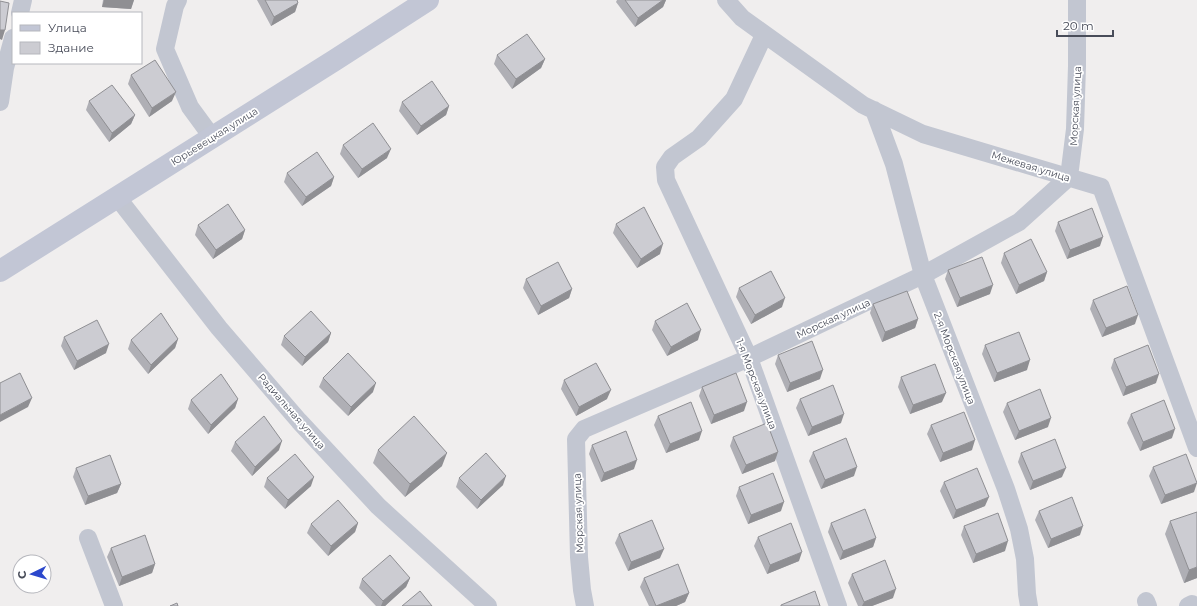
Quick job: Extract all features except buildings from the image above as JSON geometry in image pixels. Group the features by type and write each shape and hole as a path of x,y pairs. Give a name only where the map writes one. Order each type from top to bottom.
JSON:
{"main road":[{"name":"Юрьевецкая улица","path":"0,271 428,0"}],"street":[{"path":"20,12 23,0"},
{"path":"178,0 175,6 165,49 190,107 212,138"},
{"name":"Межевая улица","path":"726,0 742,18 764,35 863,105 923,134 1101,187 1197,448"},
{"name":"Морская улица","path":"585,606 579,557 576,439 584,429 749,358 923,275 1019,222 1069,177 1075,129 1077,0"},
{"name":"1-я Морская улица","path":"764,35 734,99 699,138 672,157 665,167 666,180 749,358 838,606"},
{"path":"0,102 2,70 12,41"},
{"name":"2-я Морская улица","path":"874,110 894,164 923,275 1006,488 1019,529 1026,559 1027,594 1029,606"},
{"name":"Радиальная улица","path":"117,197 219,328 300,421 378,506 488,606"},
{"path":"88,538 114,606"}]}
